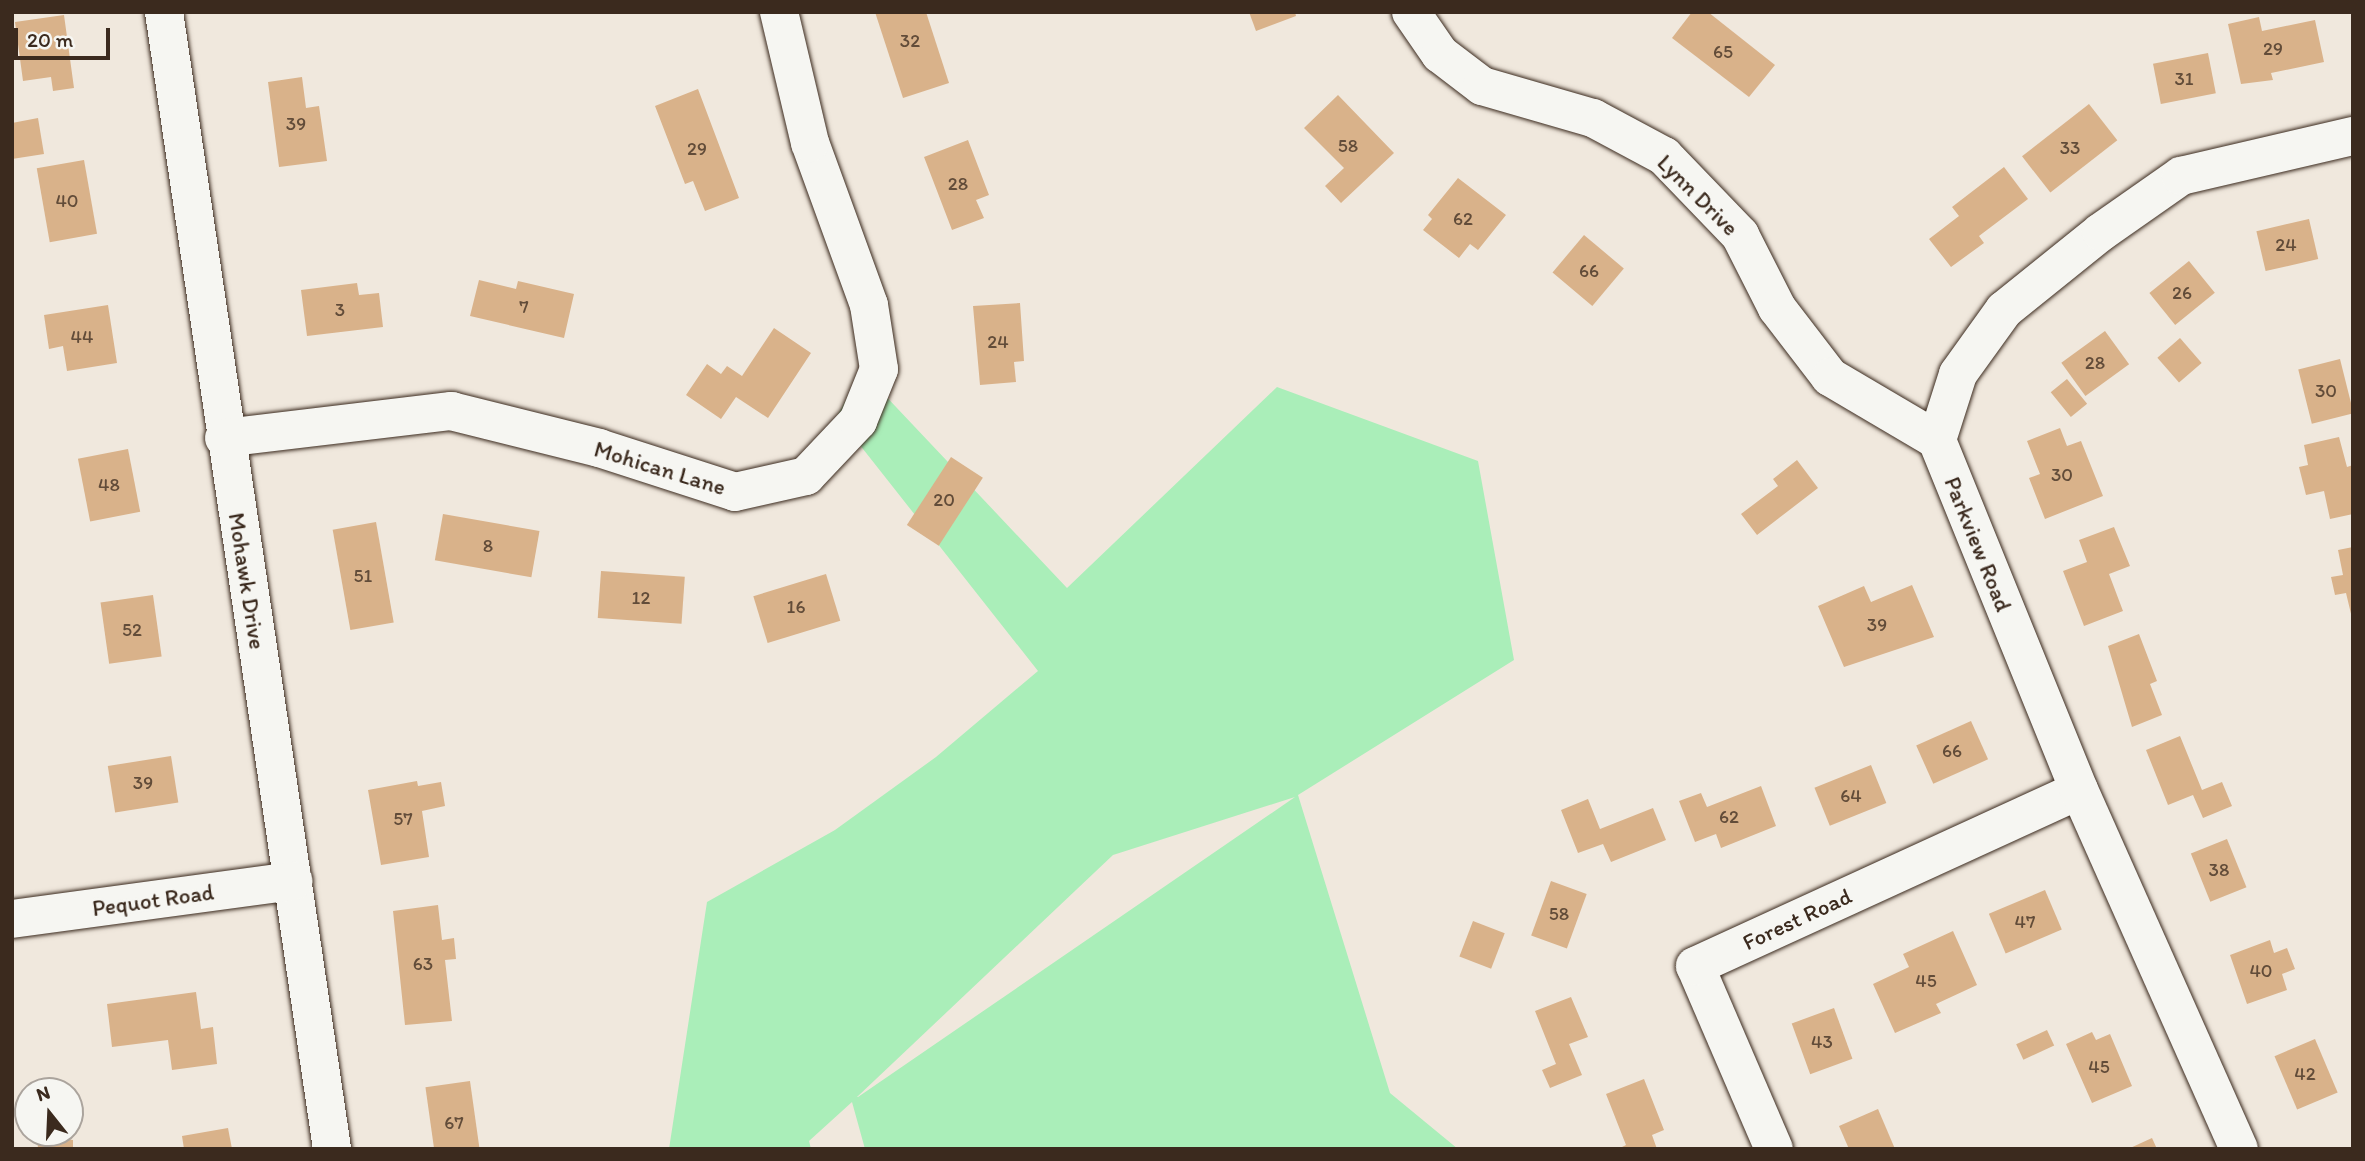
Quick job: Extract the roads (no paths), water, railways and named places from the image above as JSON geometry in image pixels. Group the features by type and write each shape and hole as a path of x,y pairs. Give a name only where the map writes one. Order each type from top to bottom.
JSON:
{"street":[{"name":"Mohawk Drive","path":"164,12 332,1149"},
{"name":"Mohican Lane","path":"225,438 451,411 599,448 735,492 806,476 858,421 879,369 869,305 810,143 779,12"},
{"name":"Lynn Drive","path":"1411,12 1440,54 1482,86 1593,118 1664,156 1740,235 1777,308 1830,377 1937,440"},
{"path":"1937,440 1958,374 2004,310 2101,232 2181,176 2353,136"},
{"name":"Parkview Road","path":"1937,440 2080,790 2239,1149"},
{"name":"Forest Road","path":"1774,1149 1695,966 2080,790"},
{"name":"Pequot Road","path":"12,919 293,881"}]}
